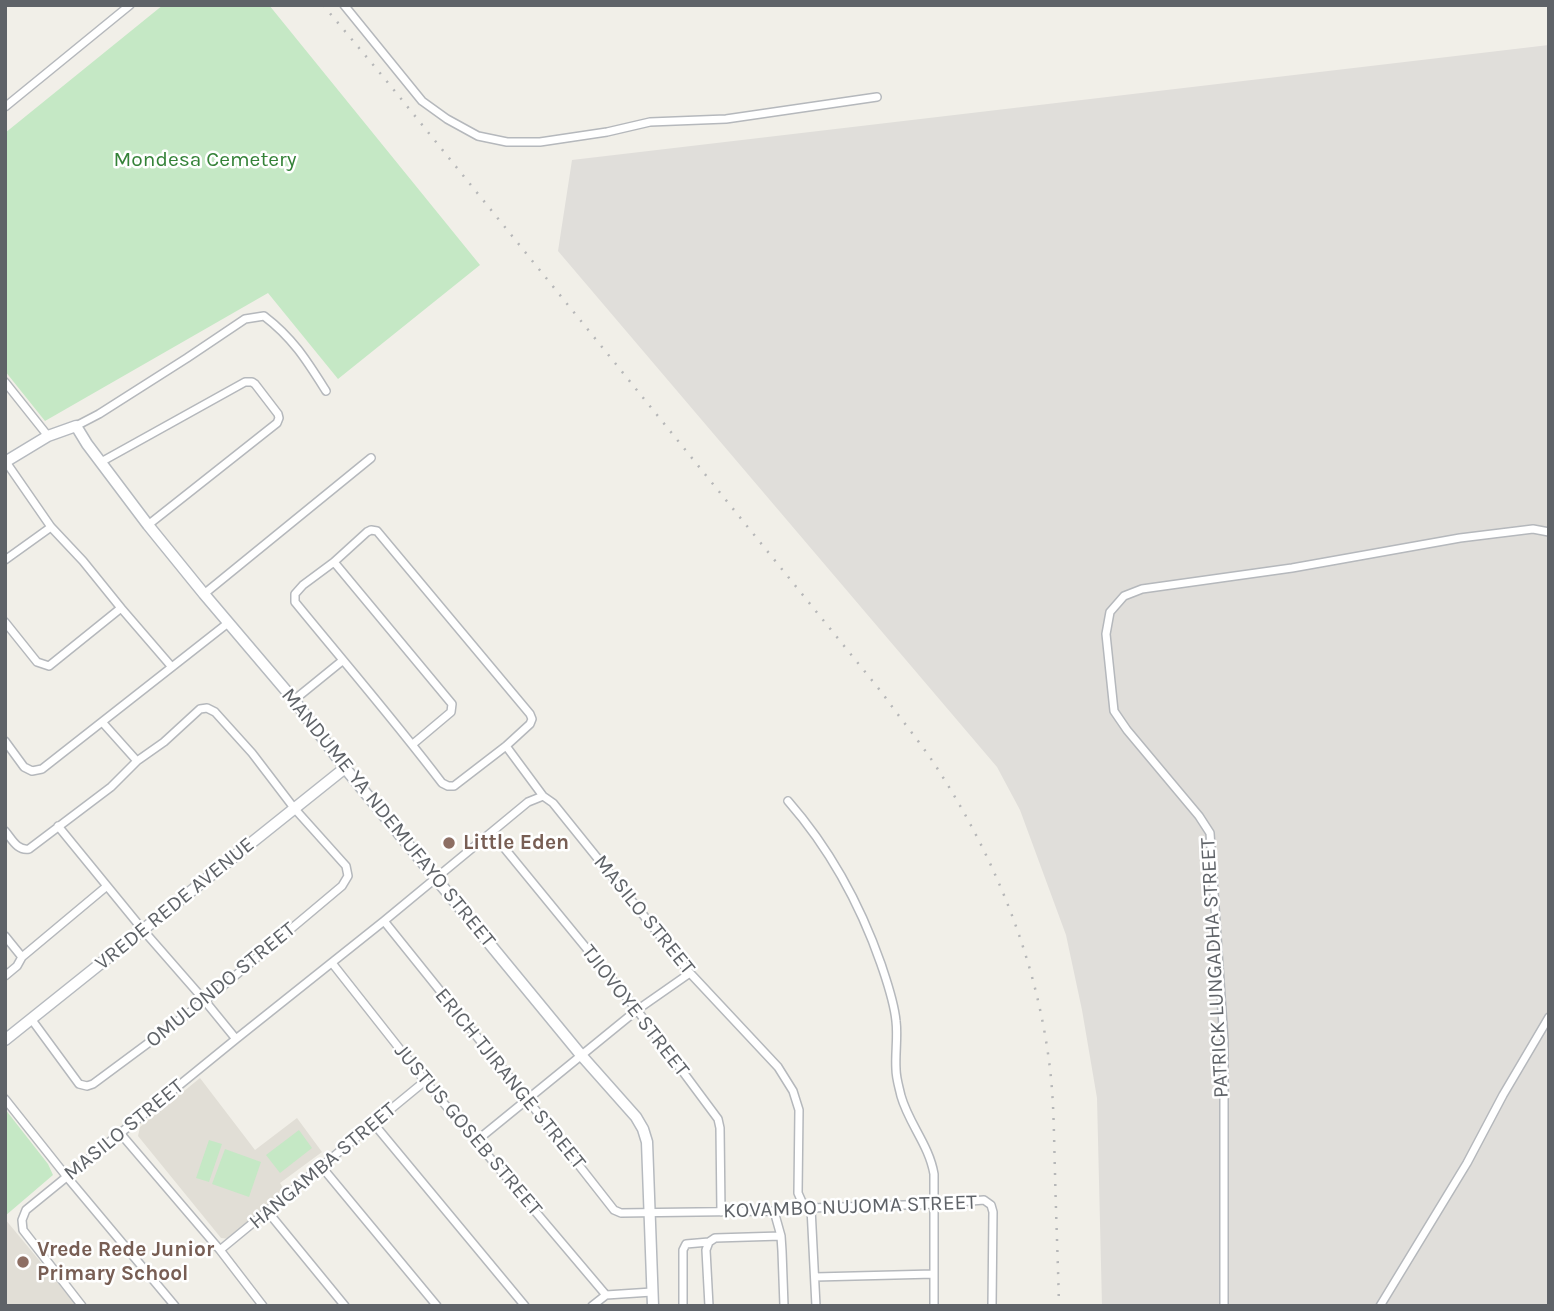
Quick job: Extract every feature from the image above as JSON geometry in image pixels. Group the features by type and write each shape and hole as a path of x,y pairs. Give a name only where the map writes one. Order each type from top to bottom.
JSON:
{"street":[{"path":"5,107 130,5"},
{"path":"344,5 422,101 478,136 508,142 540,142 607,132 650,122 726,119 877,97"},
{"path":"171,666 51,527 5,462 48,436 99,414 245,319 264,316 279,328 296,346 326,391"},
{"path":"5,382 48,436"},
{"path":"101,462 245,382 255,384 278,414 277,423 148,525"},
{"name":"MANDUME YA NDEMUFAYO STREET","path":"76,426 148,525 294,700 345,768 581,1055 636,1117 647,1142 653,1306"},
{"path":"204,594 371,458"},
{"path":"5,560 51,527"},
{"name":"PATRICK LUNGADHA STREET","path":"1224,1306 1224,1041 1210,832 1114,711 1106,634 1110,612 1124,596 1142,589 1292,568 1460,538 1533,529 1549,532"},
{"path":"367,531 377,531 530,714 530,724 454,786 442,783 295,602 295,594 303,585 334,562 367,531"},
{"path":"334,562 452,704 451,712 413,744"},
{"path":"5,622 37,663 48,666 121,608"},
{"path":"5,741 24,767 32,771 41,769 228,623"},
{"path":"5,638 12,632"},
{"path":"294,700 342,661"},
{"path":"5,831 19,848 29,849 111,787 137,761 200,709 207,708 215,712 252,753 294,808"},
{"path":"103,723 137,761"},
{"path":"506,746 544,796"},
{"name":"VREDE REDE AVENUE","path":"5,1040 345,768"},
{"name":"MASILO STREET","path":"82,1306 23,1230 22,1220 26,1210 384,922 528,802 544,796 553,803 690,973 778,1067 793,1091 799,1110 798,1193 802,1202 811,1209 816,1306"},
{"path":"788,801 821,843 853,895 872,936 891,992 897,1021 896,1072 901,1097 907,1115 932,1160 934,1174 934,1306"},
{"name":"OMULONDO STREET","path":"32,1020 79,1084 87,1086 205,1001 342,886 348,876 345,866 294,808"},
{"path":"58,825 236,1039"},
{"name":"TJIOVOYE STREET","path":"492,833 637,1010 718,1119 721,1212"},
{"path":"5,976 18,966 22,957 107,886"},
{"name":"ERICH TJIRANGE STREET","path":"384,922 614,1210 621,1213 649,1213"},
{"path":"5,936 22,957"},
{"name":"JUSTUS GOSEB STREET","path":"332,963 475,1142 606,1295"},
{"path":"475,1142 637,1010 690,973"},
{"path":"1382,1305 1467,1163 1503,1094 1549,1017"},
{"name":"HANGAMBA STREET","path":"220,1250 425,1081"},
{"path":"5,1099 175,1306"},
{"path":"374,1124 525,1306"},
{"path":"120,1133 264,1306"},
{"path":"321,1166 437,1306"},
{"name":"KOVAMBO NUJOMA STREET","path":"649,1213 774,1212 984,1200 992,1205 992,1306"},
{"path":"268,1212 345,1306"},
{"path":"774,1212 780,1236 784,1306"},
{"path":"683,1306 683,1250 686,1244 709,1242 715,1238 780,1236"},
{"path":"709,1242 706,1250 709,1306"},
{"path":"815,1277 934,1274"},
{"path":"592,1306 606,1295 652,1292"}],"shaded area":[{"path":"1549,45 1549,1306 1102,1306 1097,1098 1066,935 1020,810 997,767 558,251 572,160"},
{"path":"200,1078 255,1150 297,1118 322,1152 280,1183 286,1192 230,1239 221,1238 138,1136 140,1127"},
{"name":"Vrede Rede Junior Primary School","path":"5,1219 77,1306 5,1306"}],"green space":[{"name":"Mondesa Cemetery","path":"163,5 269,5 480,265 338,379 268,293 45,421 5,371 5,133"},
{"path":"5,1109 48,1164 53,1175 5,1216"},
{"path":"299,1130 312,1148 280,1173 266,1155"},
{"path":"209,1140 222,1144 209,1182 196,1178"},
{"path":"225,1149 261,1162 249,1197 212,1184"}],"railway":[{"path":"323,5 883,694 932,761 960,806 980,842 1013,918 1037,997 1045,1037 1053,1101 1059,1306"}],"place":[{"name":"Little Eden","path":"449,843"},
{"name":"Vrede Rede Junior Primary School","path":"23,1262"}]}
